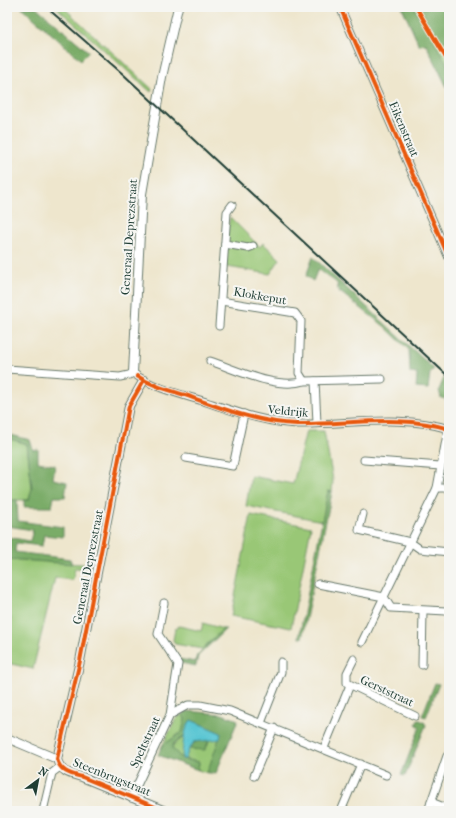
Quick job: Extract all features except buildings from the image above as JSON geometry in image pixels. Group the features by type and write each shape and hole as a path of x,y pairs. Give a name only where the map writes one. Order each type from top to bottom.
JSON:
{"street":[{"name":"Generaal Deprezstraat","path":"133,373 142,194 147,158 159,105 162,77 178,7"},
{"name":"Eikenstraat","path":"340,7 449,258"},
{"name":"Klokkeput","path":"219,326 227,212 232,205"},
{"path":"225,244 248,248 253,246"},
{"name":"Klokkeput","path":"221,301 295,313 301,321 299,373 304,381"},
{"path":"210,361 274,382 296,384 304,381 382,379"},
{"path":"7,369 120,377 133,373"},
{"name":"Veldrijk","path":"133,373 144,380 244,414 278,422 405,422 432,425 448,429"},
{"name":"Generaal Deprezstraat","path":"59,763 61,736 80,661 129,406 144,380"},
{"path":"315,381 316,423"},
{"path":"186,458 233,466 244,414"},
{"path":"362,642 437,488 448,429"},
{"path":"364,460 440,466"},
{"path":"437,488 449,488"},
{"path":"363,514 359,530 410,542 420,549 449,552"},
{"path":"318,584 384,597 391,608 423,611 446,611"},
{"name":"Speltstraat","path":"131,798 170,715 178,664 158,634 164,604"},
{"path":"422,666 423,611"},
{"name":"Gerststraat","path":"354,658 346,678 347,683 415,716"},
{"path":"261,723 281,672 282,662"},
{"name":"Gerststraat","path":"324,748 350,685"},
{"path":"170,715 188,705 200,704 230,711 324,748 386,775"},
{"path":"254,776 274,728"},
{"name":"Steenbrugstraat","path":"7,738 59,763 68,774 82,777 165,811"},
{"path":"428,811 448,756"},
{"path":"43,811 52,774 59,763"},
{"path":"341,811 361,764"},
{"path":"431,802 449,809"}],"green space":[{"path":"21,7 36,7 89,52 81,60"},
{"path":"56,7 63,7 152,89 151,92"},
{"path":"402,7 449,7 449,91 426,44 419,45"},
{"path":"402,7 414,7 449,67 449,91 426,44 419,45"},
{"path":"419,7 449,7 449,40 439,42"},
{"path":"230,217 260,247 263,243 280,259 270,274 221,266"},
{"path":"313,257 434,369 430,373 428,389 416,388 417,374 410,373 409,350 384,326 340,292 339,294 337,283 318,269 313,281 306,276"},
{"path":"444,378 449,383 449,395 446,399 441,398 439,390"},
{"path":"306,431 324,431 333,480 332,492 328,491 322,521 246,506 251,476 293,484"},
{"path":"7,434 30,440 33,450 38,449 38,462 55,465 53,479 67,482 65,497 54,497 52,507 24,507 24,500 29,500 32,488 27,444 7,438"},
{"path":"7,438 27,444 32,488 29,500 7,500"},
{"path":"328,491 332,492 302,638 299,638"},
{"path":"7,500 17,500 18,521 63,527 63,537 44,535 42,546 16,543 15,552 70,559 72,564 7,559 7,537 30,541 33,530 7,526"},
{"path":"251,515 311,527 291,628 231,616"},
{"path":"7,559 95,565 94,569 75,568 73,580 55,578 33,669 7,663 7,638 11,618 7,617"},
{"path":"203,623 223,629 202,649 175,644 173,640 175,629 179,626 201,631"},
{"path":"223,629 226,629 198,656 196,666 181,663 179,659 195,662 197,655"},
{"path":"435,683 439,684 426,717 422,716"},
{"path":"187,711 222,714 238,720 216,773 207,773 221,733 191,720 184,737 174,743 172,748 182,759 199,762 198,770 158,755 162,746 182,732 185,719 182,714"},
{"path":"182,714 185,719 182,732 162,746 176,719"},
{"path":"418,719 426,725 405,776 401,775 420,727 416,724"},
{"path":"184,737 182,759 172,748 172,746"},
{"path":"220,739 207,773 198,770 199,762 185,759 189,749 207,747 209,740"},
{"path":"209,740 205,750 189,749 195,742"}],"water":[{"path":"191,720 221,733 220,739 194,742 185,759 182,759 186,728"}],"railway":[{"path":"46,7 124,75 449,377"}],"cycle path":[{"path":"340,7 449,258"},
{"path":"416,7 449,63"},
{"path":"137,376 161,387 212,405 269,421 297,424 393,421 412,422 449,429"},
{"path":"144,380 129,406 80,661 57,759 58,763 66,772 82,777 165,811"}]}
